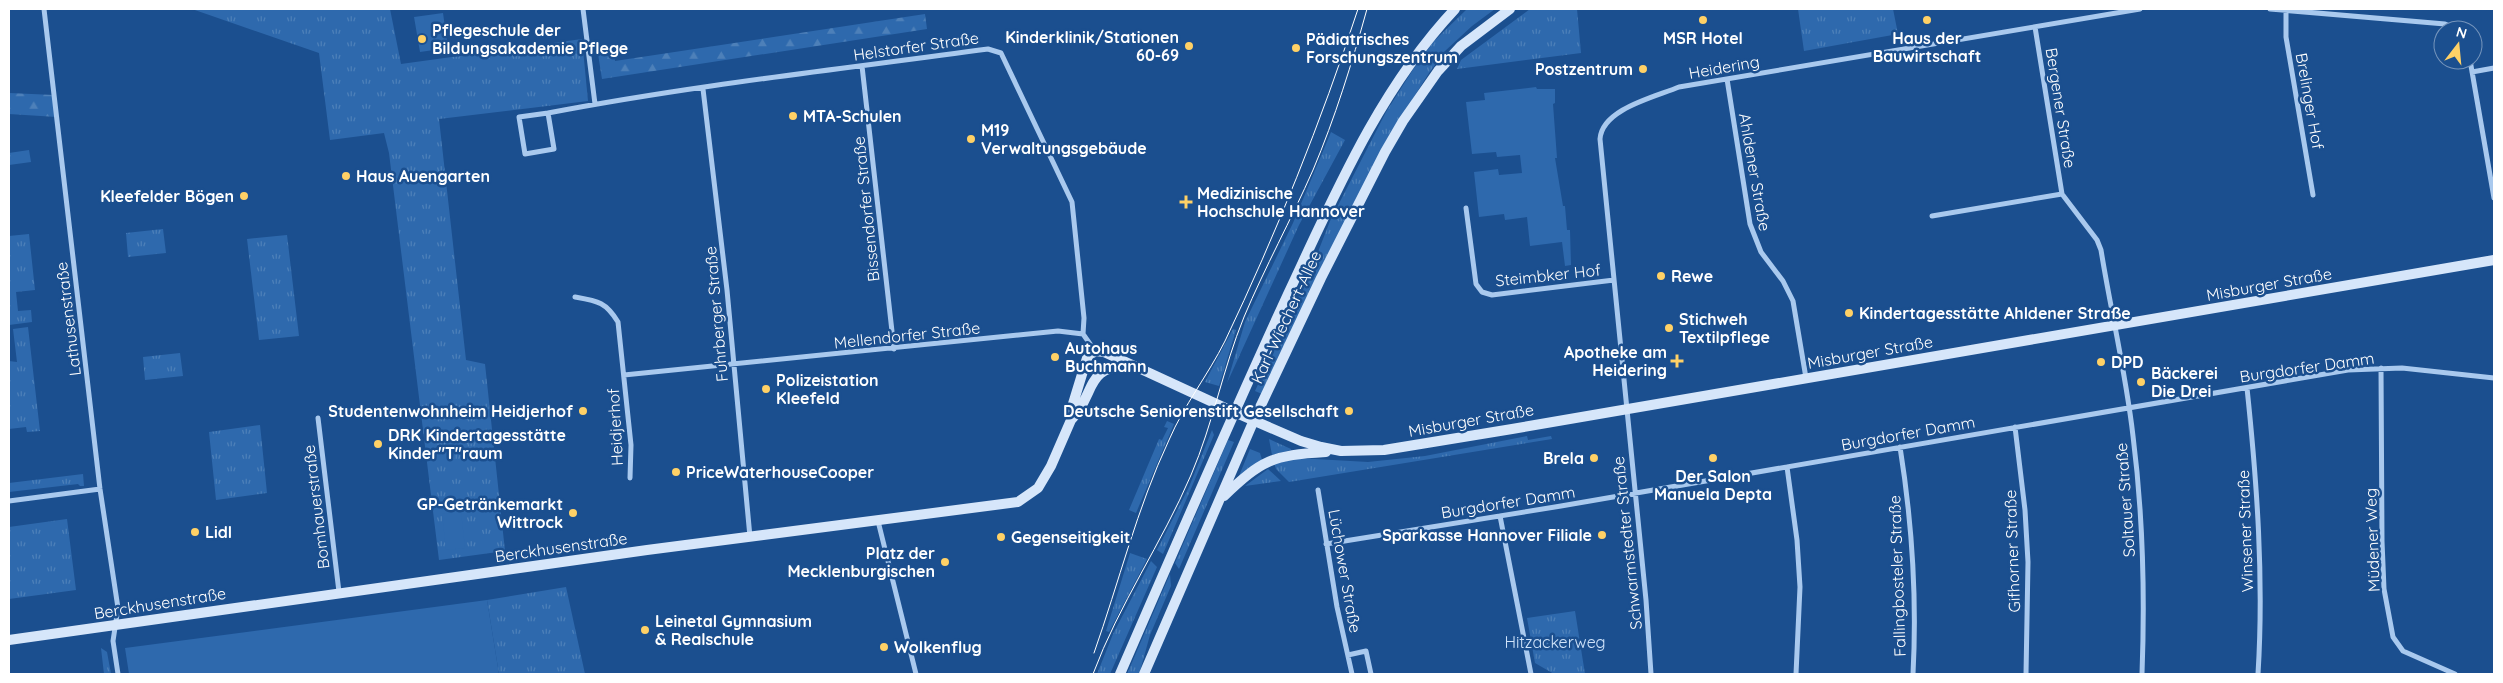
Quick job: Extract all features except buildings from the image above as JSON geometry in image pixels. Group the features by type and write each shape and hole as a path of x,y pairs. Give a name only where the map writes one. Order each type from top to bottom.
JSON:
{"street":[{"name":"Lathusenstraße","path":"44,9 100,489 118,608 113,641 118,674"},
{"path":"583,9 595,104"},
{"name":"Karl-Wiechert-Allee","path":"1120,674 1234,412 1326,214 1361,144 1394,85 1411,60 1455,9"},
{"name":"Karl-Wiechert-Allee","path":"1144,674 1254,420 1338,242 1403,121 1438,71 1461,46 1510,9"},
{"name":"Heidering","path":"1626,409 1600,130 1610,117 1679,88 2140,9"},
{"path":"2270,9 2433,23"},
{"name":"Brelinger Hof","path":"2286,10 2286,37 2313,196"},
{"name":"Bergener Straße","path":"2035,27 2062,194 2097,240 2114,326"},
{"name":"Helstorfer Straße","path":"548,113 554,150 525,154 519,117 595,104 988,49 1001,53 1072,202 1084,318 1083,334"},
{"name":"Bissendorfer Straße","path":"862,66 894,349"},
{"path":"2494,68 2472,72 2494,198"},
{"name":"Ahldener Straße","path":"1727,79 1750,224 1761,252 1783,280 1793,301 1806,378"},
{"name":"Fuhrberger Straße","path":"703,89 727,290 750,537"},
{"name":"Bergener Straße","path":"1932,216 2062,194"},
{"name":"Steimbker Hof","path":"1466,208 1476,284 1482,292 1492,295 1614,280"},
{"name":"Misburger Straße","path":"1254,420 1301,441 1341,451 1390,449 2494,260"},
{"name":"Heidjerhof","path":"575,296 596,301 609,307 618,322 632,446 630,478"},
{"name":"Soltauer Straße","path":"2114,326 2129,407 2139,491 2142,556 2142,674"},
{"name":"Mellendorfer Straße","path":"733,365 1058,331 1083,334"},
{"path":"1083,334 1095,351 1104,352 1254,420"},
{"name":"Berckhusenstraße","path":"9,640 116,626 339,592 750,537 972,510 1023,500 1032,494 1047,475 1071,420 1072,407 1087,358 1095,351"},
{"name":"Heidjerhof","path":"624,375 733,365"},
{"name":"Berckhusenstraße","path":"1071,420 1081,410 1098,374 1112,367 1132,365"},
{"name":"Burgdorfer Damm","path":"1326,544 1500,516 2348,370 2381,368 2494,378"},
{"name":"Müdener Weg","path":"2381,368 2384,589 2393,637 2403,651 2455,674"},
{"name":"Winsener Straße","path":"2247,388 2257,486 2260,576 2258,674"},
{"name":"Schwarmstedter Straße","path":"1626,409 1651,674"},
{"name":"Bomhauerstraße","path":"318,418 339,592"},
{"name":"Gifhorner Straße","path":"2015,428 2025,510 2028,562 2026,674"},
{"name":"Fallingbosteler Straße","path":"1900,447 1907,489 1912,552 1913,674"},
{"path":"1220,500 1250,471 1267,461 1292,454 1341,451"},
{"path":"1787,467 1800,587 1796,674"},
{"path":"9,501 100,489"},
{"name":"Lüchower Straße","path":"1318,490 1336,607 1352,674"},
{"path":"1500,516 1531,674"},
{"path":"878,522 916,674"},
{"name":"Lüchower Straße","path":"1348,655 1366,651 1371,674"}],"green space":[{"path":"192,9 390,9 401,64 582,39 588,101 439,119 466,360 485,364 505,551 439,560 389,153 384,133 330,140 319,53"},
{"path":"1467,9 1495,9 1472,26 1445,51 1386,141 1262,394 1255,391 1311,270 1330,221 1386,112 1434,41"},
{"path":"1530,9 1577,9 1581,53 1457,69 1461,60"},
{"path":"1798,9 1893,9 1898,34 1804,51"},
{"path":"443,13 448,48 420,52 414,17"},
{"path":"925,14 927,29 602,79 598,54 614,51 615,61"},
{"path":"1536,87 1537,89 1555,89 1555,103 1553,104 1557,158 1555,158 1563,206 1565,206 1567,230 1570,230 1571,265 1565,266 1562,242 1530,246 1527,217 1505,220 1504,214 1479,217 1474,172 1498,169 1499,175 1522,173 1520,155 1497,157 1496,152 1472,154 1466,102 1485,100 1484,93"},
{"path":"9,93 54,95 57,117 9,114"},
{"path":"1331,132 1345,140 1299,225 1227,383 1245,322 1293,223"},
{"path":"29,150 31,162 9,165 9,153"},
{"path":"163,229 166,253 128,257 126,233"},
{"path":"29,234 35,290 16,292 18,311 31,310 32,322 9,325 9,236"},
{"path":"287,235 299,336 259,340 247,239"},
{"path":"28,327 40,431 27,432 26,427 9,429 9,361 17,362 13,329"},
{"path":"1233,329 1236,330 1219,386 1205,382"},
{"path":"180,353 183,376 145,380 143,357"},
{"path":"1167,421 1174,424 1136,513 1129,510 1159,439 1162,440 1168,428 1164,427"},
{"path":"260,425 267,493 216,500 209,432"},
{"path":"1212,430 1214,435 1163,554 1157,550 1189,487"},
{"path":"1527,436 1528,440 1551,436 1552,439 1289,482 1276,469 1274,463 1297,458 1368,462 1425,456"},
{"path":"1269,439 1291,449 1291,450 1272,455"},
{"path":"1228,440 1234,442 1179,569 1175,563"},
{"path":"1250,449 1260,453 1262,460 1239,476"},
{"path":"1268,469 1281,481 1245,486"},
{"path":"83,474 84,486 78,484 9,492 9,483"},
{"path":"461,512 465,548 446,550 442,514"},
{"path":"67,519 76,590 9,599 9,527"},
{"path":"1130,553 1147,559 1109,632 1106,631"},
{"path":"1151,561 1157,567 1110,674 1097,674 1113,634"},
{"path":"1170,574 1171,586 1150,635 1139,674 1127,674"},
{"path":"566,587 585,674 499,674 487,600"},
{"path":"487,600 499,674 129,674 125,648"},
{"name":"Hitzackerweg","path":"1575,611 1585,674 1554,674 1535,663 1527,618"},
{"path":"101,648 107,652 111,674 104,674"}],"tram line":[{"path":"1094,653 1147,492 1175,427 1225,341 1262,260 1297,177 1358,9"},
{"path":"1093,674 1115,623 1180,500 1199,456 1244,317 1305,189 1329,130 1367,9"}],"place":[{"name":"MSR Hotel","path":"1703,20"},
{"name":"Haus der Bauwirtschaft","path":"1927,20"},
{"name":"Pflegeschule der Bildungsakademie Pflege","path":"422,39"},
{"name":"Kinderklinik/Stationen 60-69","path":"1189,46"},
{"name":"Pädiatrisches Forschungszentrum","path":"1296,48"},
{"name":"Postzentrum","path":"1643,69"},
{"name":"MTA-Schulen","path":"793,116"},
{"name":"M19 Verwaltungsgebäude","path":"971,139"},
{"name":"Haus Auengarten","path":"346,176"},
{"name":"Kleefelder Bögen","path":"244,196"},
{"name":"Medizinische Hochschule Hannover","path":"1186,202"},
{"name":"Rewe","path":"1661,276"},
{"name":"Kindertagesstätte Ahldener Straße","path":"1849,313"},
{"name":"Stichweh Textilpflege","path":"1669,328"},
{"name":"Autohaus Buchmann","path":"1055,357"},
{"name":"Apotheke am Heidering","path":"1677,361"},
{"name":"DPD","path":"2101,362"},
{"name":"Bäckerei Die Drei","path":"2141,382"},
{"name":"Polizeistation Kleefeld","path":"766,389"},
{"name":"Studentenwohnheim Heidjerhof","path":"583,411"},
{"name":"Deutsche Seniorenstift Gesellschaft","path":"1349,411"},
{"name":"DRK Kindertagesstätte Kinder\"T\"raum","path":"378,444"},
{"name":"Brela","path":"1594,458"},
{"name":"Der Salon Manuela Depta","path":"1713,458"},
{"name":"PriceWaterhouseCooper","path":"676,472"},
{"name":"GP-Getränkemarkt Wittrock","path":"573,513"},
{"name":"Lidl","path":"195,532"},
{"name":"Sparkasse Hannover Filiale","path":"1602,535"},
{"name":"Gegenseitigkeit","path":"1001,537"},
{"name":"Platz der Mecklenburgischen","path":"945,562"},
{"name":"Leinetal Gymnasium & Realschule","path":"645,630"},
{"name":"Wolkenflug","path":"884,647"}]}
